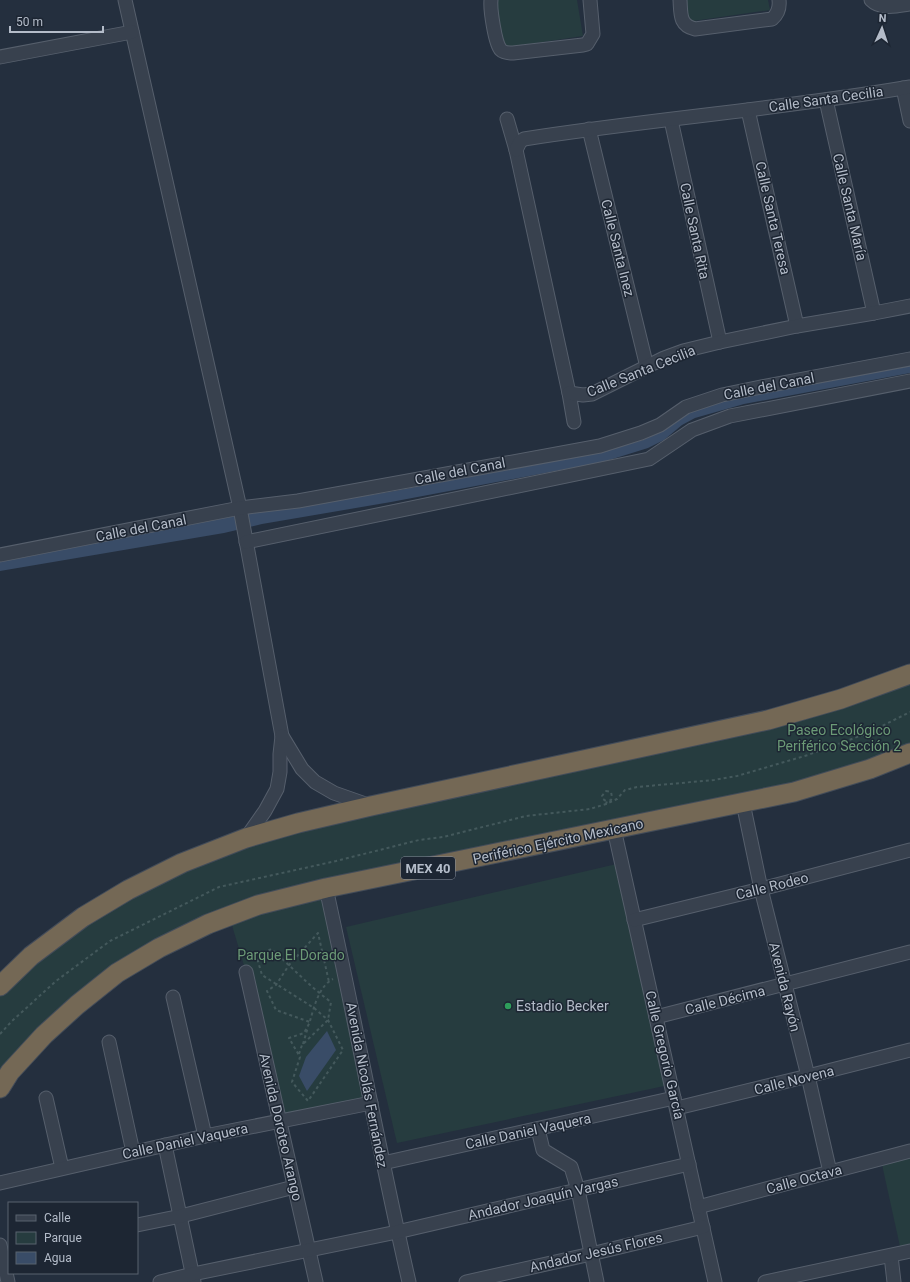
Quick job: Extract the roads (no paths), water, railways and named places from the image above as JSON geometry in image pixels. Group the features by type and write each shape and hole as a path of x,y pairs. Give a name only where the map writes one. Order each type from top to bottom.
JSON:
{"highway":[{"path":"0,986 31,956 83,917 128,890 182,863 246,838 298,823 371,806 768,720 841,699 910,674"},
{"name":"Periférico Ejército Mexicano","path":"0,1088 10,1072 44,1035 77,1005 117,973 159,948 208,924 258,905 326,888 794,792 862,771 910,753"}],"street":[{"path":"125,0 240,508 282,736 280,772 277,789 246,838"},
{"path":"491,0 491,9 497,44 500,49 513,53 587,44 593,34 590,0"},
{"path":"680,0 684,24 695,29 772,19 777,14 779,0"},
{"path":"874,3 888,6 910,4"},
{"path":"0,57 132,32"},
{"name":"Calle Santa Cecilia","path":"516,150 520,142 524,139 589,129 826,100 906,88 910,121"},
{"name":"Calle Santa María","path":"826,100 874,313"},
{"name":"Calle Santa Teresa","path":"748,110 797,326"},
{"name":"Calle Santa Cecilia","path":"507,119 516,150 569,393 583,395 592,394 664,358 683,351 797,326 910,306"},
{"name":"Calle Santa Rita","path":"671,120 720,342"},
{"name":"Calle Santa Inez","path":"589,129 647,367"},
{"name":"Calle del Canal","path":"0,555 240,508 298,501 600,446 641,433 660,425 686,407 722,395 910,359"},
{"path":"246,542 649,460 692,430 730,416 910,381"},
{"path":"569,393 574,422"},
{"path":"282,736 302,769 315,782 334,793 371,806"},
{"name":"Avenida Rayón","path":"742,803 761,889 808,1076 830,1172"},
{"name":"Calle Gregorio García","path":"614,829 715,1282"},
{"name":"Calle Rodeo","path":"634,920 910,850"},
{"name":"Avenida Nicolás Fernández","path":"326,888 345,974 397,1232 409,1282"},
{"name":"Calle Décima","path":"656,1018 910,952"},
{"name":"Avenida Doroteo Arango","path":"246,972 316,1282"},
{"path":"173,997 205,1136"},
{"path":"109,1042 133,1152"},
{"name":"Calle Novena","path":"676,1103 808,1076 910,1050"},
{"path":"46,1098 62,1168"},
{"name":"Calle Daniel Vaquera","path":"0,1183 205,1136 370,1103"},
{"name":"Calle Daniel Vaquera","path":"383,1162 538,1129 676,1103"},
{"path":"538,1129 543,1150 571,1167 578,1190 598,1282"},
{"path":"165,1145 194,1278"},
{"name":"Calle Octava","path":"698,1206 910,1151"},
{"name":"Andador Joaquín Vargas","path":"160,1282 194,1278 308,1250 397,1232 689,1164"},
{"path":"138,1225 181,1216 294,1187"},
{"name":"Andador Jesús Flores","path":"466,1282 703,1227"},
{"path":"4,1251 8,1282"},
{"path":"765,1282 910,1251"},
{"path":"891,1256 894,1282"}],"water":[{"path":"910,363 910,373 744,404 695,418 682,425 664,440 648,448 603,462 391,502 262,524 224,533 0,571 0,560 223,518 389,492 602,452 643,440 654,435 692,408 744,394"},
{"path":"327,1031 336,1050 307,1091 299,1076 306,1057"}],"place":[{"name":"Estadio Becker","path":"508,1006"}],"park label":[{"name":"Paseo Ecológico Periférico Sección 2","path":"839,738"},
{"name":"Parque El Dorado","path":"291,955"}]}
